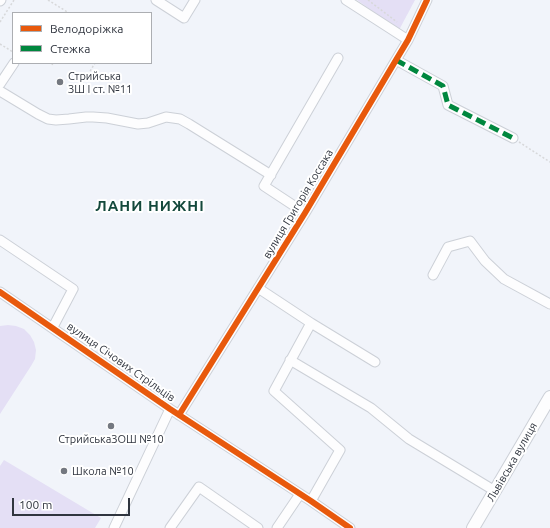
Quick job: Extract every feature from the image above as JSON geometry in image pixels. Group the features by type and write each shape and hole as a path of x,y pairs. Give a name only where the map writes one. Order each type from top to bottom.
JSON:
{"main road":[{"name":"Львівська вулиця","path":"473,528 550,396"}],"street":[{"path":"156,0 184,18 195,0"},
{"path":"346,0 408,40"},
{"name":"вулиця Григорія Коссака","path":"180,415 305,213 408,40 427,0"},
{"path":"305,213 264,186 338,58"},
{"path":"396,60 443,86 448,105 513,138"},
{"path":"0,84 13,64"},
{"path":"0,91 38,114 56,120 93,117 138,124 148,123 166,117 180,120 189,124 271,175"},
{"path":"0,240 73,289 53,327"},
{"path":"433,275 448,247 470,240 485,261 504,279 550,304"},
{"path":"258,288 311,323 375,362"},
{"name":"вулиця Січових Стрільців","path":"0,292 180,415 350,528"},
{"path":"311,323 274,391 340,450 311,501"},
{"path":"290,360 371,408 409,439 495,491"},
{"path":"114,528 170,408"},
{"path":"170,528 199,487 258,528"},
{"path":"277,528 300,494"}],"path":[{"path":"0,22 14,0"},
{"path":"48,0 67,12"},
{"path":"370,1 400,25"},
{"path":"0,44 12,51"},
{"path":"86,78 94,64"},
{"path":"513,138 550,162"}],"shaded area":[{"path":"357,0 415,0 399,30"},
{"path":"8,325 24,329 34,342 36,350 35,359 0,414 0,326"},
{"path":"4,460 101,518 95,528 0,528 0,466"}],"marked path":[{"path":"396,60 443,86 448,105 513,138"}],"cycle path":[{"path":"179,415 305,213 408,40 427,0"},
{"path":"0,292 170,409 350,528"}],"place":[{"name":"Стрийська ЗШ I ст. №11","path":"60,82"},
{"name":"СтрийськаЗОШ №10","path":"111,426"},
{"name":"Школа №10","path":"64,471"}],"district":[{"name":"ЛАНИ НИЖНІ","path":"150,206"}]}
